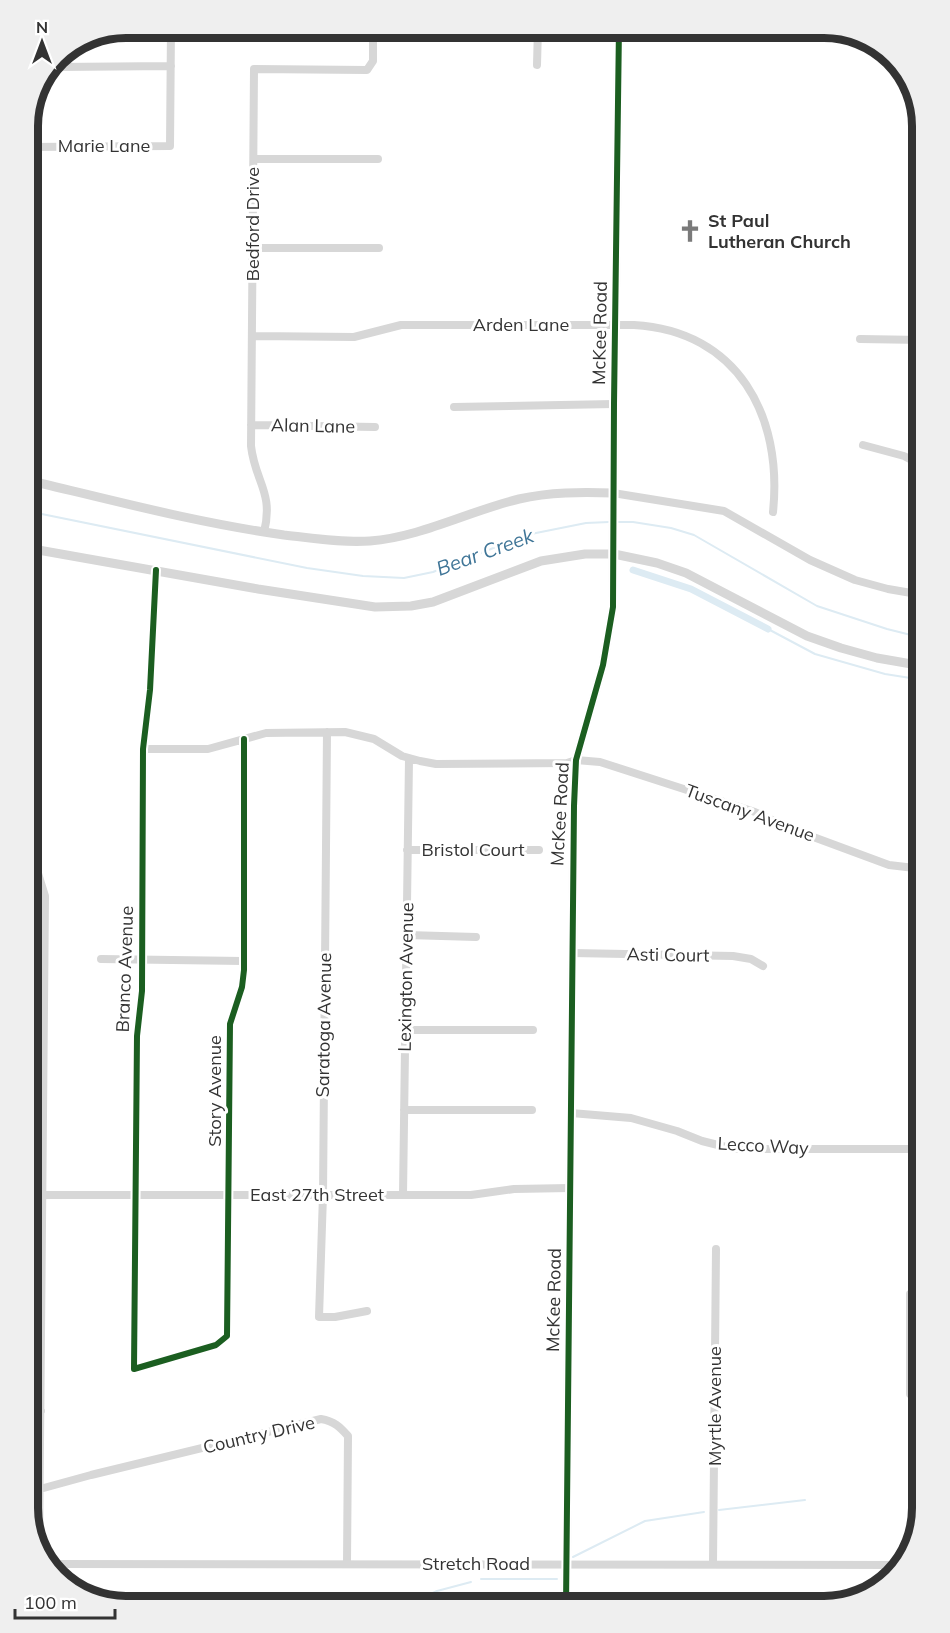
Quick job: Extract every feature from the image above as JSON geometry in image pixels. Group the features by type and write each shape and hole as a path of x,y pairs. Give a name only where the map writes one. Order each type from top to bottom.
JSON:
{"street":[{"name":"Marie Lane","path":"38,147 170,146 171,38"},
{"name":"Bedford Drive","path":"264,532 267,502 252,458 251,425 254,69 366,70 373,61 373,38"},
{"path":"537,65 538,38"},
{"name":"McKee Road","path":"566,1596 573,841 576,760 609,636 613,607 619,38"},
{"path":"72,67 171,66"},
{"path":"254,159 378,159"},
{"path":"253,248 379,248"},
{"name":"Arden Lane","path":"252,336 354,338 401,325 615,325 656,327 684,335 712,350 738,375 758,402 766,421 774,463 773,512"},
{"path":"860,339 912,340"},
{"path":"454,406 614,404"},
{"name":"Alan Lane","path":"251,425 375,427"},
{"path":"863,445 912,460"},
{"path":"38,483 203,521 264,532 344,541 369,541 410,534 518,499 576,492 724,512 810,560 855,580 912,593"},
{"path":"38,550 352,604 396,607 433,602 541,561 585,554 614,554 648,561 686,573 797,631 841,648 912,664"},
{"name":"Branco Avenue","path":"156,570 150,690 143,749 142,992 137,1036 134,1369 216,1345 227,1336"},
{"name":"Tuscany Avenue","path":"143,749 208,749 266,733 327,732 353,733 374,740 409,759 436,764 576,760 610,764 755,812 789,828 889,865 912,868"},
{"name":"Saratoga Avenue","path":"327,732 323,1195 319,1317 335,1317 367,1311"},
{"name":"Story Avenue","path":"227,1336 230,1024 242,987 244,740"},
{"name":"Lexington Avenue","path":"403,1195 409,759"},
{"name":"Bristol Court","path":"407,850 539,850"},
{"path":"38,873 45,896 39,1527"},
{"path":"407,935 476,937"},
{"name":"Asti Court","path":"572,953 733,956 751,959 763,966"},
{"path":"101,959 243,961"},
{"path":"405,1030 533,1030"},
{"path":"405,1110 532,1110"},
{"name":"Lecco Way","path":"571,1113 631,1118 702,1142 734,1149 912,1149"},
{"name":"East 27th Street","path":"38,1196 471,1195 514,1190 570,1188"},
{"name":"Myrtle Avenue","path":"713,1564 716,1249"},
{"path":"910,1294 910,1394 912,1394"},
{"name":"Country Drive","path":"40,1489 91,1474 321,1419 329,1420 338,1425 348,1436 347,1564"},
{"name":"Stretch Road","path":"57,1564 893,1564"}],"waterway":[{"name":"Bear Creek","path":"38,513 307,568 363,576 404,578 433,572 526,535 586,523 609,522"},
{"name":"Bear Creek","path":"615,522 633,522 671,528 694,535 817,606 912,635"},
{"path":"633,570 691,589 768,629"},
{"path":"768,629 815,654 885,674 912,678"},
{"path":"719,1510 805,1500"},
{"path":"573,1557 645,1521 704,1512"},
{"path":"481,1579 557,1579"},
{"path":"428,1595 471,1582"}],"cycle path":[{"path":"566,1596 574,806 576,760 603,665 613,607 619,38"},
{"path":"156,570 150,690 143,749 142,991 137,1036 134,1369 216,1345 227,1336 230,1024 242,987 244,970 244,739"}],"place":[{"name":"St Paul Lutheran Church","path":"690,231"}]}
